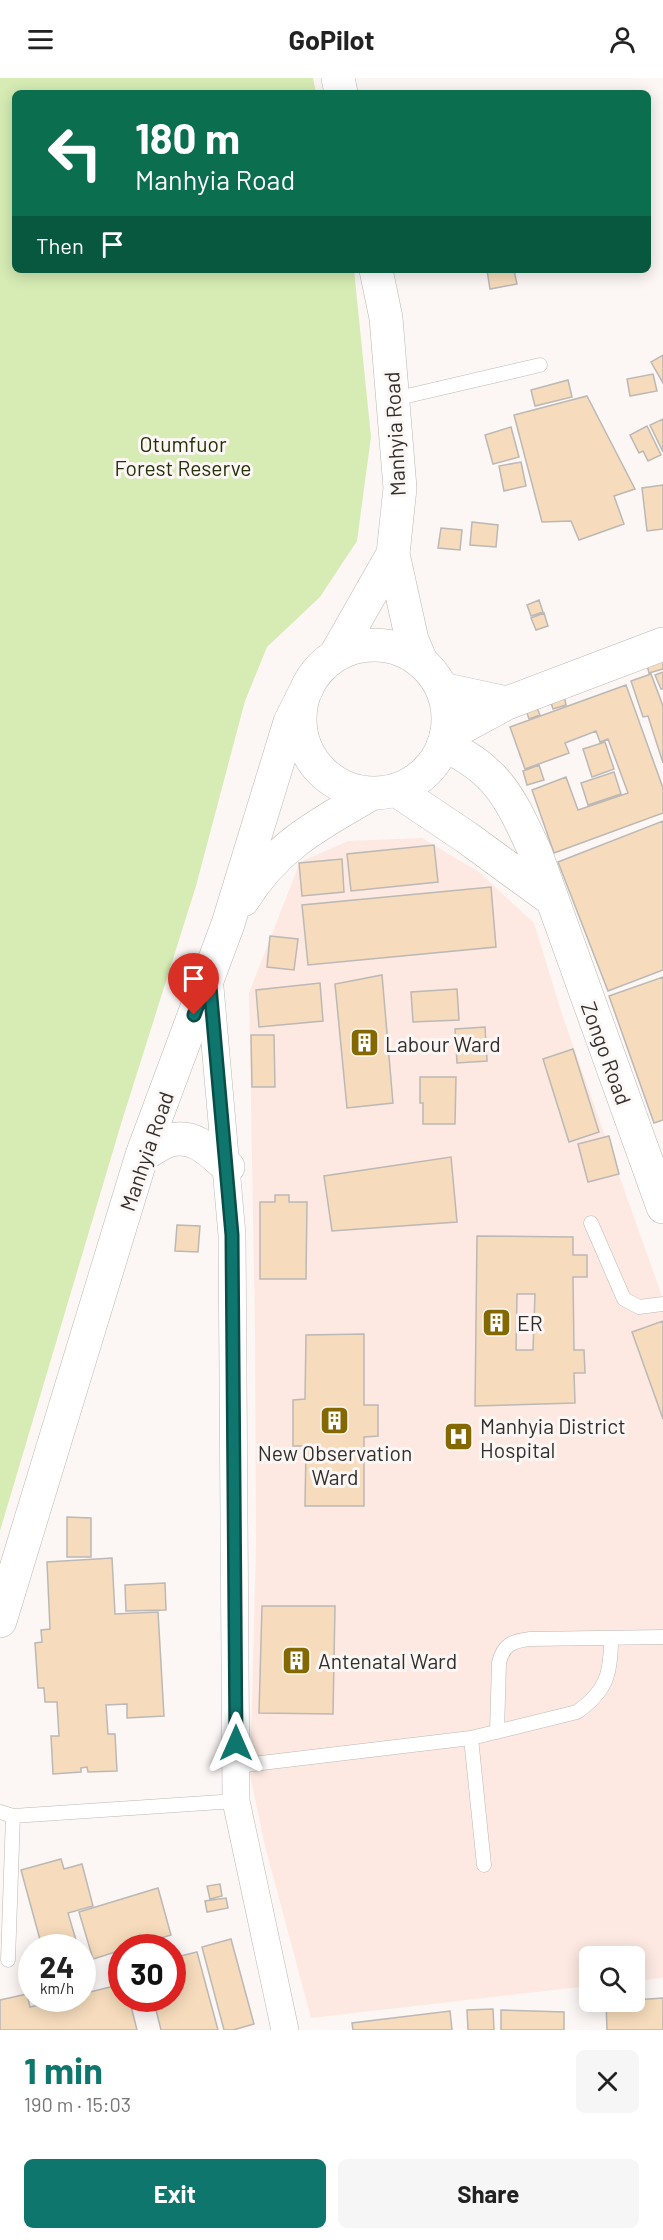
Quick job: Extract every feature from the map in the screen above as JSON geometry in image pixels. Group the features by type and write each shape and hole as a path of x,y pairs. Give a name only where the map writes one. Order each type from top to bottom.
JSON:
{"main road":[{"name":"Manhyia Road","path":"335,656 393,554 400,488 386,318 377,273"},
{"path":"228,924 247,893 275,858 306,832 384,792 417,780 433,765 445,741 448,720 442,689 421,661 410,631 393,554"},
{"path":"445,741 507,703 663,644"},
{"path":"421,661 401,650 379,645 356,647 335,656 319,670 308,686 300,710 301,734 310,758 326,777 347,789 384,792 466,837 551,899"},
{"name":"Manhyia Road","path":"0,1621 142,1155 228,924 283,741 308,686"},
{"path":"442,689 507,703"},
{"name":"Zongo Road","path":"445,741 482,767 500,785 515,808 536,854 663,1207"},
{"path":"142,1155 171,1140 192,1141 206,1148 228,1167"}],"street":[{"path":"209,975 228,1167 232,1235 236,1802 285,2030"}],"lane":[{"path":"394,399 540,365"},
{"path":"591,1223 624,1299 639,1307 663,1304"},
{"path":"497,1732 501,1654 507,1645 530,1638 663,1637"},
{"path":"236,1766 471,1738 577,1712 588,1704 603,1687 609,1672 610,1638"},
{"path":"471,1738 484,1865"},
{"path":"8,1960 7,1814 236,1802"}],"shaded area":[{"name":"Manhyia District Hospital","path":"422,838 479,872 534,923 563,1017 663,1299 663,1978 645,1980 645,1946 579,1946 579,1987 311,2018 265,1846 250,1775 256,1545 249,993 300,862 348,841"}],"green space":[{"name":"Otumfuor Forest Reserve","path":"0,78 313,78 315,90 12,90 12,273 354,273 371,437 357,541 320,597 267,647 245,701 196,886 121,1124 0,1531"}],"building":[{"path":"487,273 515,273 517,284 490,289"},
{"path":"663,355 663,383 651,362"},
{"path":"653,374 657,391 630,396 627,379"},
{"path":"568,380 572,397 535,406 531,390"},
{"path":"587,396 635,489 614,496 624,524 579,540 571,521 542,522 514,415"},
{"path":"663,419 663,452 650,425"},
{"path":"647,426 661,455 648,461 643,451 639,453 630,435"},
{"path":"511,427 519,457 493,464 485,435"},
{"path":"521,462 526,486 504,491 499,466"},
{"path":"663,485 663,529 647,531 642,488"},
{"path":"472,522 498,525 496,547 470,545"},
{"path":"441,528 462,530 460,550 438,548"},
{"path":"539,600 543,612 531,616 527,605"},
{"path":"544,613 548,626 536,630 531,618"},
{"path":"663,656 663,669 649,673 646,661"},
{"path":"663,672 663,689 661,689 655,675"},
{"path":"651,674 663,706 663,763 648,716 643,717 631,681"},
{"path":"626,685 663,788 663,813 554,853 532,790 566,777 578,810 628,793 608,739 600,742 596,731 565,743 569,753 525,769 510,727"},
{"path":"564,695 566,705 553,709 550,699"},
{"path":"535,704 540,715 529,719 525,707"},
{"path":"605,742 614,769 592,777 583,749"},
{"path":"539,765 544,780 527,785 523,771"},
{"path":"614,772 621,794 588,805 581,783"},
{"path":"663,821 663,970 608,991 558,862"},
{"path":"434,845 438,882 351,891 347,854"},
{"path":"342,859 344,892 302,896 299,863"},
{"path":"491,887 496,947 308,965 302,905"},
{"path":"270,936 298,939 294,970 267,967"},
{"name":"Labour Ward","path":"382,975 393,1103 347,1108 335,984"},
{"path":"663,977 663,1120 654,1123 609,996"},
{"path":"320,983 323,1021 259,1027 256,990"},
{"path":"457,989 459,1020 413,1022 411,992"},
{"path":"485,1027 487,1061 457,1063 455,1029"},
{"path":"251,1035 274,1035 275,1087 252,1087"},
{"path":"573,1049 599,1132 569,1142 543,1059"},
{"path":"420,1077 456,1077 455,1124 423,1124"},
{"path":"609,1136 619,1174 588,1182 578,1144"},
{"path":"451,1157 457,1222 332,1231 324,1176"},
{"path":"275,1195 289,1195 289,1202 307,1202 306,1279 260,1279 260,1202 275,1202"},
{"path":"177,1225 200,1226 198,1252 175,1251"},
{"name":"ER","path":"477,1236 573,1237 573,1255 587,1255 587,1277 573,1277 574,1350 584,1350 585,1373 574,1373 575,1403 475,1406","holes":["517,1294 535,1294 533,1350 516,1350"]},
{"path":"663,1321 663,1419 632,1332"},
{"name":"New Observation Ward","path":"364,1334 364,1405 378,1405 378,1436 364,1437 364,1506 305,1506 306,1446 293,1446 293,1400 305,1399 306,1335"},
{"path":"67,1517 91,1518 91,1557 67,1557"},
{"path":"112,1558 115,1614 158,1612 164,1716 127,1718 127,1704 106,1705 108,1734 115,1734 117,1771 88,1772 87,1767 81,1768 81,1772 53,1774 51,1736 59,1736 57,1702 45,1702 44,1688 38,1688 35,1643 42,1642 41,1630 50,1629 47,1562"},
{"path":"165,1583 166,1610 126,1611 125,1585"},
{"name":"Antenatal Ward","path":"262,1606 335,1606 333,1714 259,1713"},
{"path":"61,1859 64,1869 82,1864 93,1906 68,1913 74,1934 38,1934 21,1870"},
{"path":"220,1884 222,1896 210,1899 207,1886"},
{"path":"158,1888 171,1934 108,1934 108,1954 96,1958 96,1934 86,1934 79,1912"},
{"path":"226,1898 228,1908 207,1912 205,1901"},
{"path":"231,1939 254,2024 224,2030 202,1947"},
{"path":"197,1952 218,2030 161,2030 156,2012 186,2012 186,1955"},
{"path":"108,1988 108,2012 132,2012 137,2030 0,2030 0,2000 18,1996 18,2012 96,2012 96,1990"},
{"path":"663,1998 663,2030 607,2030 606,2012 645,2012 645,1999"},
{"path":"493,2009 494,2030 468,2030 467,2010"},
{"path":"501,2010 564,2012 564,2030 501,2030"},
{"path":"450,2011 452,2030 353,2030 352,2023"}],"place":[{"name":"Labour Ward","path":"364,1043"},
{"name":"ER","path":"496,1322"},
{"name":"New Observation Ward","path":"335,1421"},
{"name":"Manhyia District Hospital","path":"459,1437"},
{"name":"Antenatal Ward","path":"297,1660"}],"route":[{"path":"194,1015 209,975 228,1167 232,1235 236,1743"}]}
